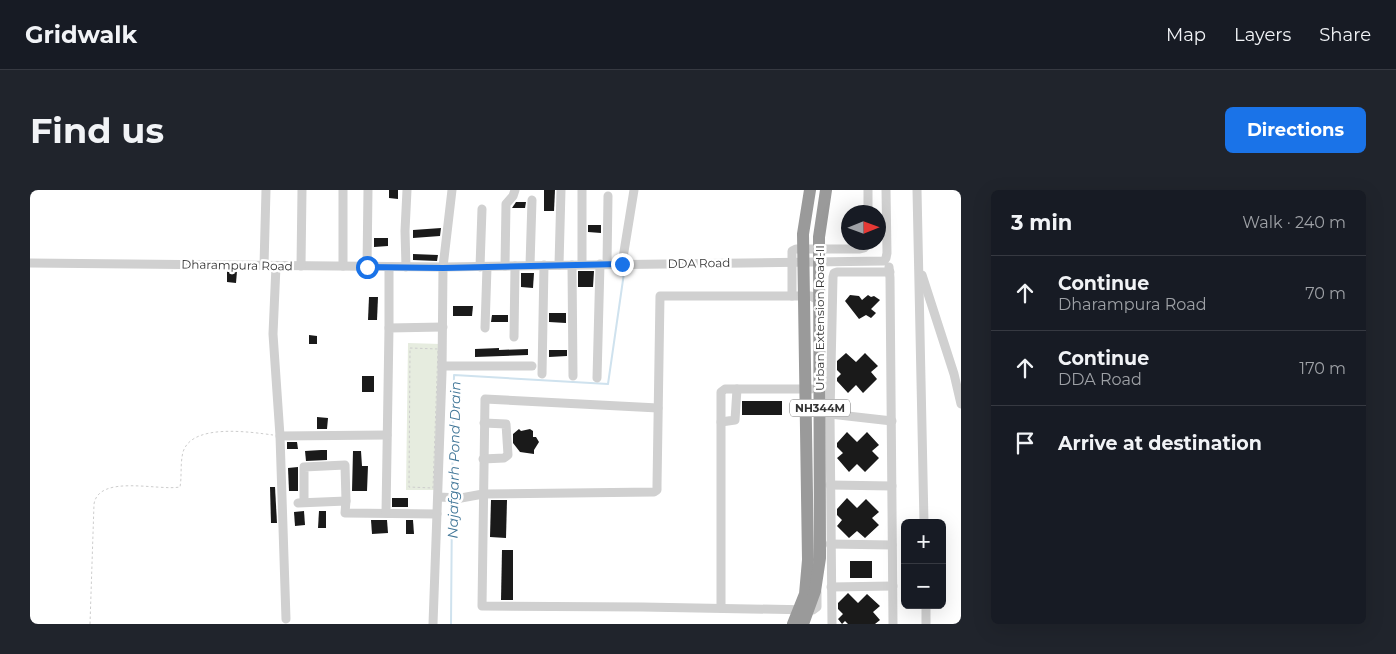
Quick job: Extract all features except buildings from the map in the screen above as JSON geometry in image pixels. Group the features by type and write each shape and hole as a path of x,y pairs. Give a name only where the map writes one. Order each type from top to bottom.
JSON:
{"highway":[{"name":"Urban Extension Road-II","path":"793,624 805,594 808,560 804,234 810,190"},
{"name":"Urban Extension Road-II","path":"803,624 815,591 820,558 819,237 826,190"}],"street":[{"path":"264,266 266,190"},
{"path":"301,266 302,190"},
{"path":"343,190 343,266"},
{"path":"367,267 368,190"},
{"path":"406,267 405,231 408,190"},
{"path":"433,624 442,366 443,268 452,190"},
{"path":"505,266 506,204 515,190"},
{"path":"559,265 561,190"},
{"path":"572,376 582,190"},
{"path":"626,264 634,190"},
{"path":"868,190 868,205"},
{"path":"886,190 886,258 890,272 893,624"},
{"path":"917,190 924,519"},
{"path":"597,378 608,196"},
{"path":"530,265 532,200"},
{"path":"482,209 485,328"},
{"path":"792,296 792,251 796,249 841,249"},
{"name":"DDA Road","path":"443,268 884,260 886,258"},
{"name":"Dharampura Road","path":"30,263 443,268"},
{"path":"542,374 544,265"},
{"path":"919,265 954,374 961,404"},
{"path":"276,266 273,334 280,436 286,620"},
{"path":"514,337 515,266"},
{"path":"386,513 389,267"},
{"path":"832,624 830,414 834,273 890,272"},
{"path":"438,497 456,498 482,494 654,492 657,490 660,296 811,296 818,300 814,472 817,607 813,610 482,606 482,494 485,399 658,408"},
{"path":"389,328 443,327"},
{"path":"442,366 532,366"},
{"path":"721,608 721,392 723,390 737,389 816,389"},
{"path":"721,422 735,420 737,389"},
{"path":"830,414 892,421"},
{"path":"483,459 504,458 508,455 506,424 484,423"},
{"path":"280,436 387,435"},
{"path":"346,501 301,503 304,467 345,465 346,501 346,513 437,514"},
{"path":"830,485 892,486"},
{"path":"830,544 892,545"},
{"path":"831,587 892,586"},
{"path":"926,609 926,624"}],"path":[{"path":"410,348 438,349 433,488 409,487 410,348"},
{"path":"90,624 94,504 97,494 101,490 117,487 180,487 183,451 187,443 203,435 244,432 280,436"}],"shaded area":[{"path":"408,343 441,344 435,490 406,490"}],"waterway":[{"name":"Najafgarh Pond Drain","path":"452,495 454,375 608,384 625,266"},
{"name":"Najafgarh Pond Drain","path":"451,624 452,502"}],"route":[{"path":"367,267 443,268 622,264"}]}
